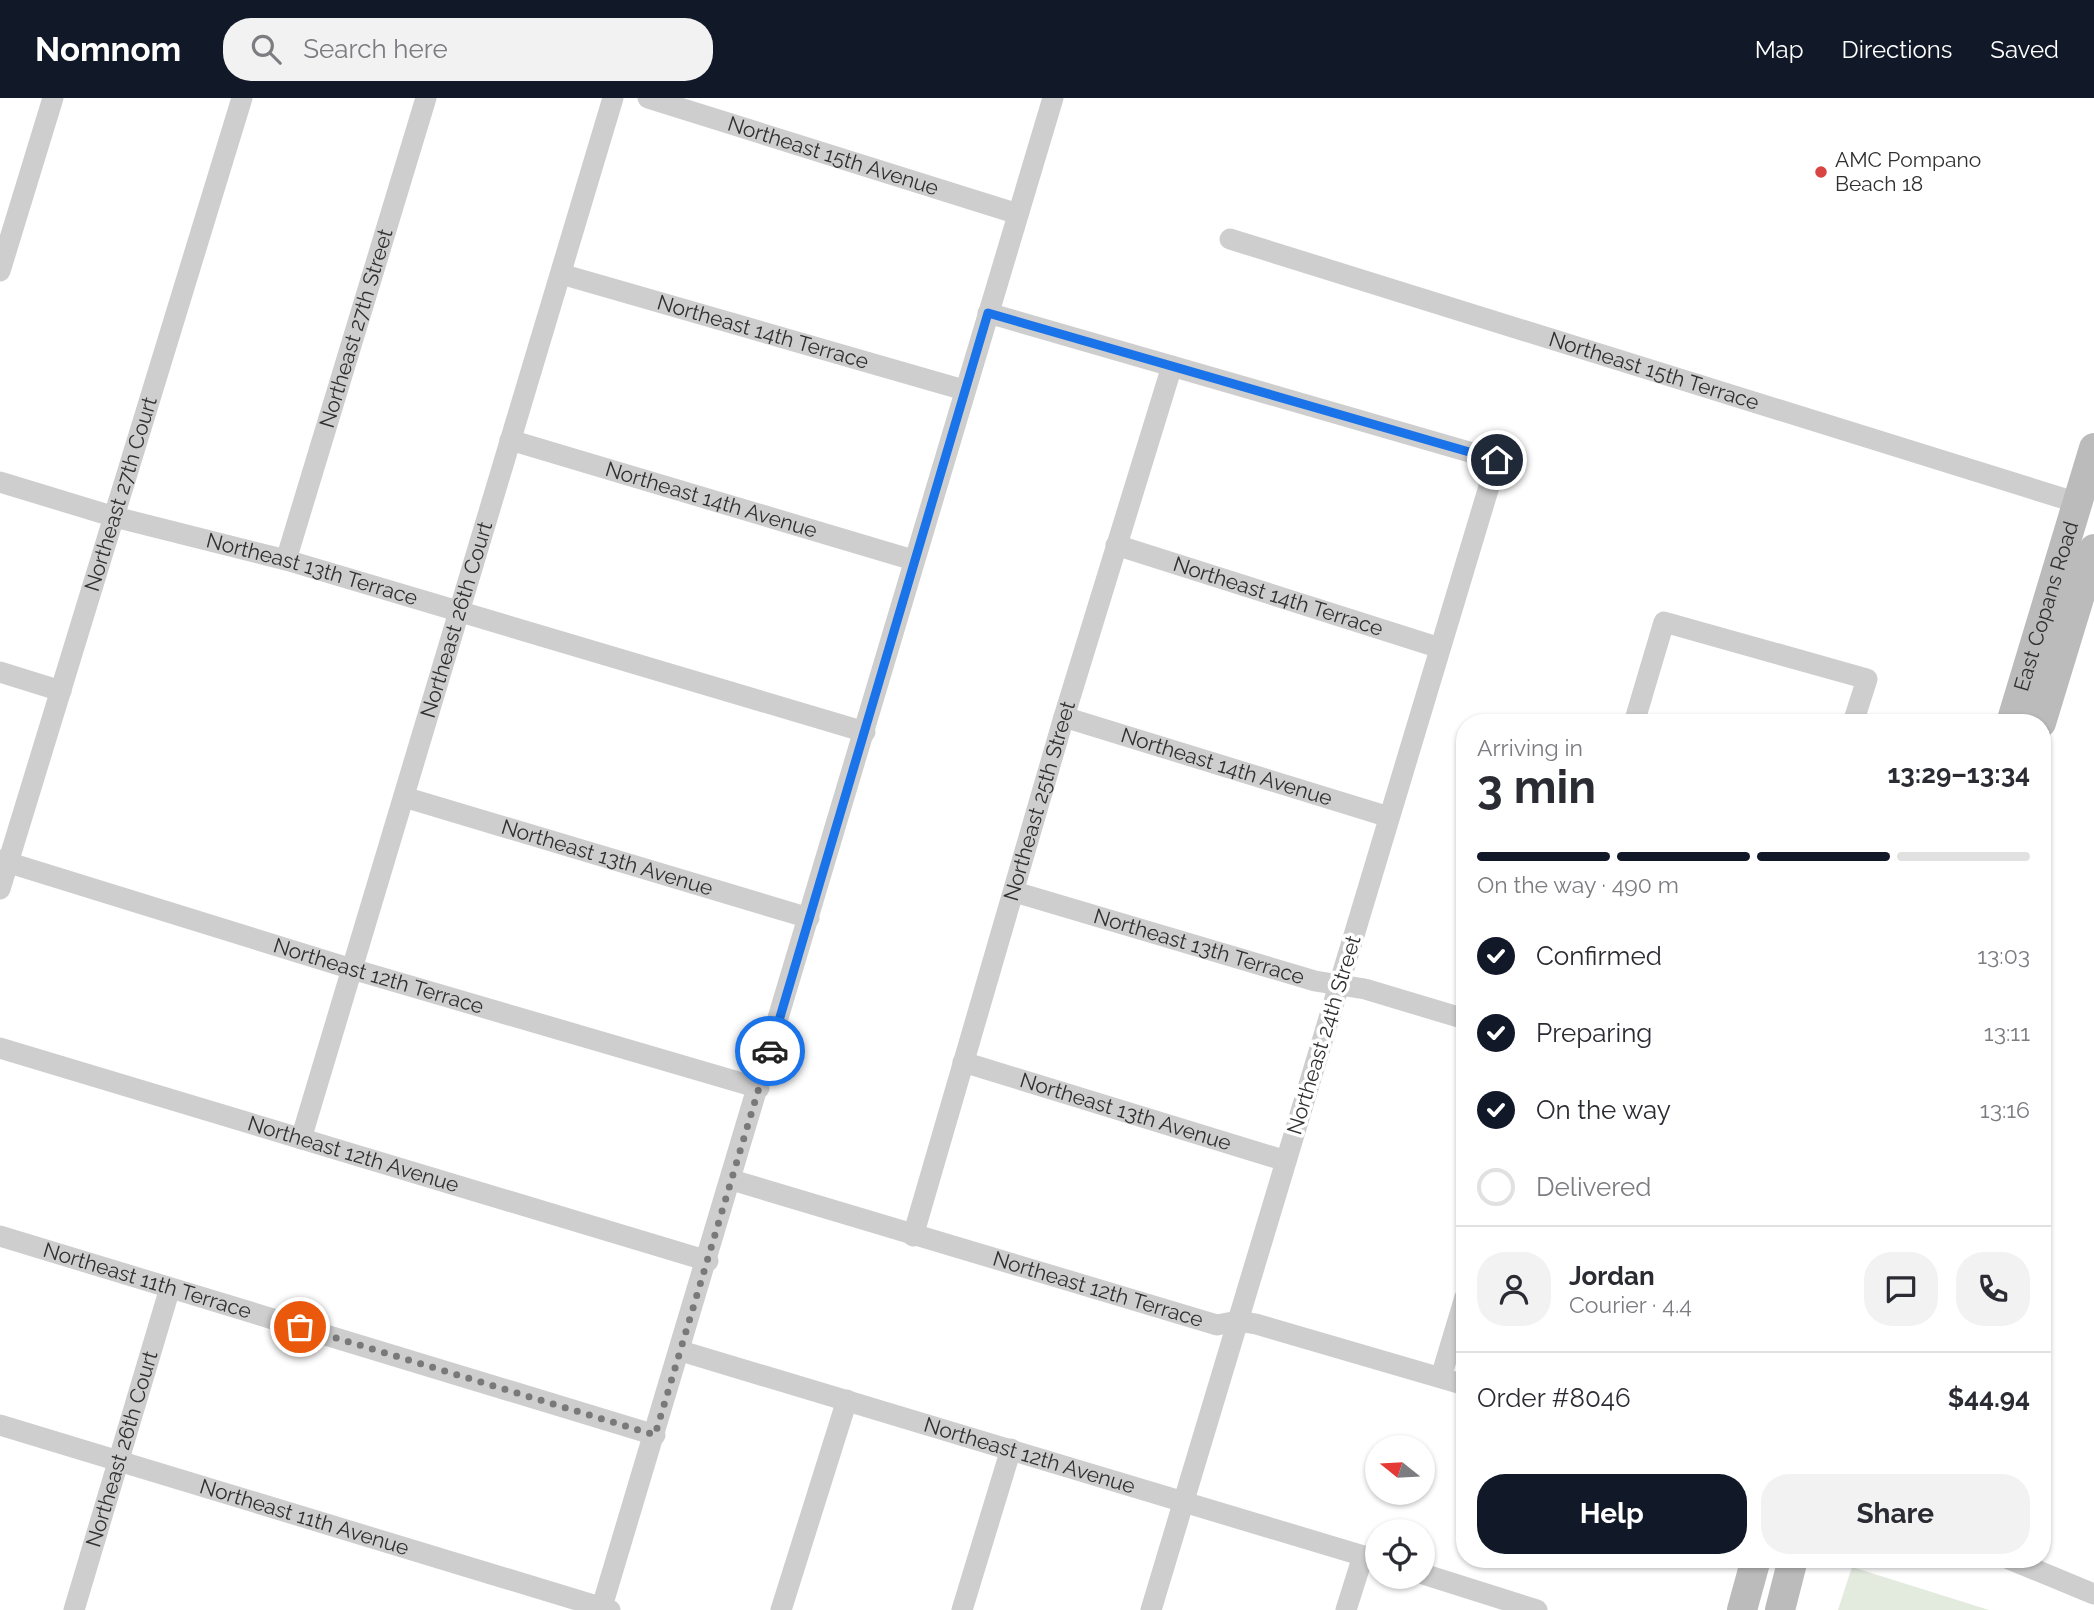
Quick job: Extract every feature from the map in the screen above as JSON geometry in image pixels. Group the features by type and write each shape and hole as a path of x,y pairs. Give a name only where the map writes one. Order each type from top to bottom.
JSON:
{"main road":[{"name":"East Copans Road","path":"2014,714 2094,448"},
{"name":"East Copans Road","path":"2044,714 2094,549"},
{"path":"1742,1610 1754,1568"},
{"path":"1780,1610 1791,1568"}],"street":[{"path":"0,271 53,98"},
{"name":"Northeast 27th Court","path":"0,889 4,861 61,691 242,98"},
{"name":"Northeast 27th Street","path":"286,561 426,98"},
{"name":"Northeast 26th Court","path":"301,1139 613,98"},
{"name":"Northeast 15th Avenue","path":"648,98 1018,214"},
{"path":"605,1609 865,732 913,560 1054,98"},
{"name":"Northeast 15th Terrace","path":"1230,239 2078,503"},
{"name":"Northeast 14th Terrace","path":"561,274 964,390"},
{"path":"988,313 1172,366"},
{"name":"Northeast 24th Street","path":"1152,1610 1497,460 1172,366"},
{"name":"Northeast 25th Street","path":"913,1236 1064,717 1172,366"},
{"name":"Northeast 14th Avenue","path":"510,440 913,560"},
{"name":"Northeast 13th Terrace","path":"0,482 115,517 286,561 865,732"},
{"name":"Northeast 14th Terrace","path":"1116,545 1440,648"},
{"path":"1637,714 1664,622 1867,679 1856,714"},
{"path":"0,672 61,691"},
{"name":"Northeast 14th Avenue","path":"1064,717 1389,817"},
{"name":"Northeast 13th Avenue","path":"404,797 809,918"},
{"name":"Northeast 12th Terrace","path":"4,861 352,969 759,1088"},
{"name":"Northeast 13th Terrace","path":"1015,892 1339,986 1365,989 1456,1016"},
{"name":"Northeast 12th Avenue","path":"0,1048 708,1261"},
{"name":"Northeast 13th Avenue","path":"963,1062 1286,1161"},
{"name":"Northeast 12th Terrace","path":"732,1181 1217,1325 1238,1321 1256,1324 1456,1382"},
{"name":"Northeast 11th Terrace","path":"0,1236 655,1435"},
{"name":"Northeast 26th Court","path":"74,1610 170,1287"},
{"path":"1441,1377 1456,1327"},
{"name":"Northeast 12th Avenue","path":"681,1351 1365,1556"},
{"path":"781,1610 846,1400"},
{"name":"Northeast 11th Avenue","path":"0,1425 605,1609"},
{"path":"962,1610 1011,1449"},
{"path":"2031,1568 2094,1594"},
{"path":"1346,1610 1365,1569"},
{"path":"1435,1578 1535,1610"}],"shaded area":[{"path":"1852,1568 1855,1568 1989,1610 1838,1610"}],"way so far":[{"path":"300,1327 655,1435 770,1051"}],"place":[{"name":"AMC Pompano Beach 18","path":"1821,172"}],"route":[{"path":"770,1051 988,313 1497,460"}]}
